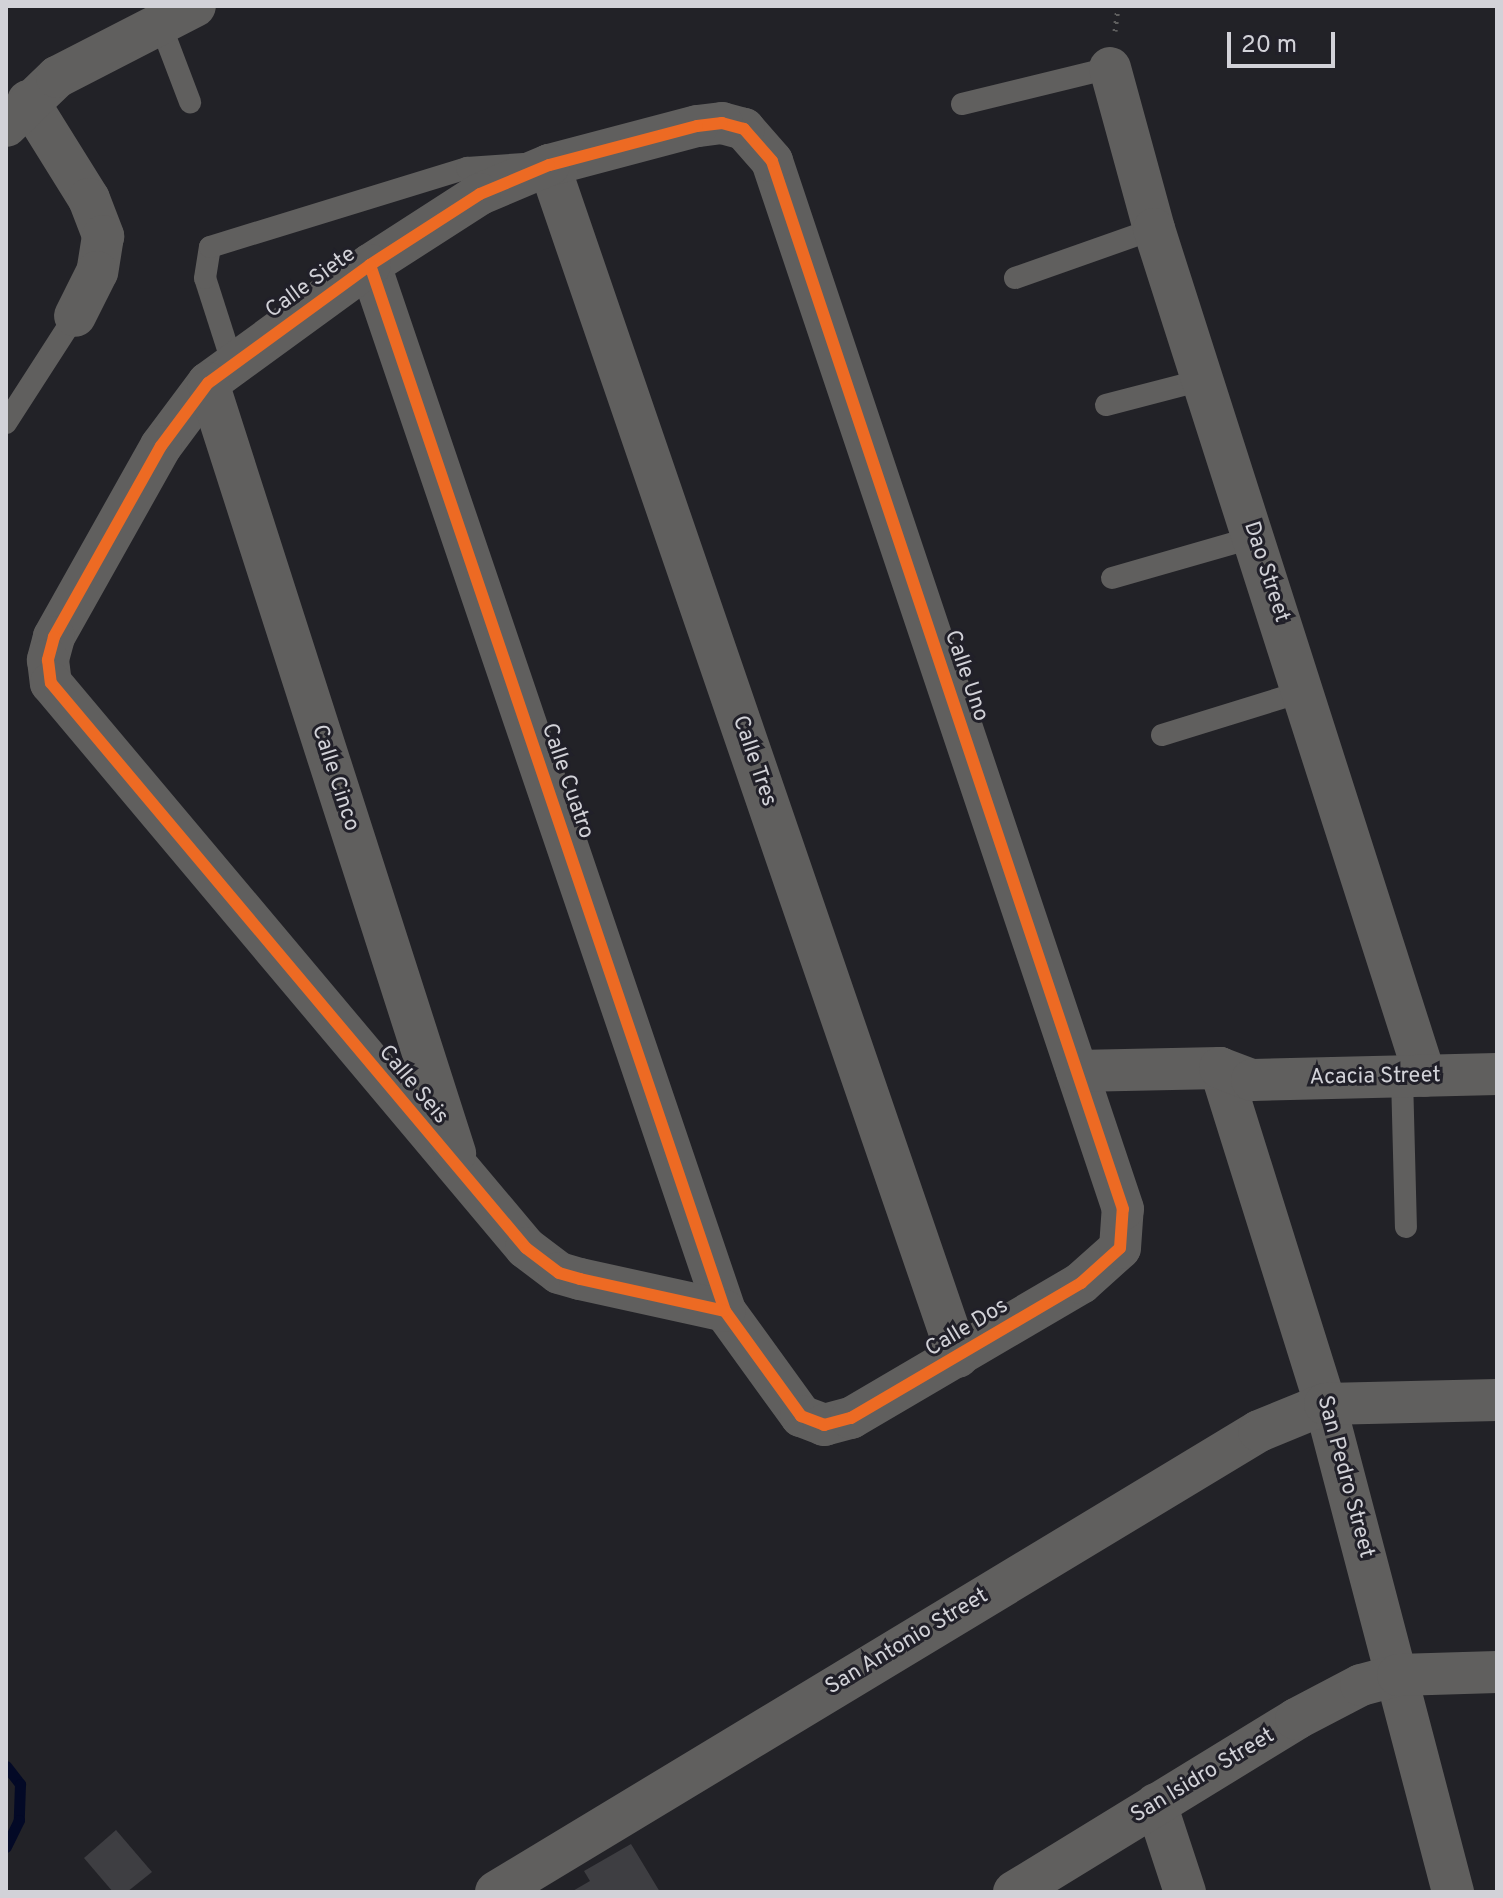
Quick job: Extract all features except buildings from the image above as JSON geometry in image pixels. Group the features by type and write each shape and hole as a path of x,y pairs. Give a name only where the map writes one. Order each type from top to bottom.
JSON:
{"street":[{"path":"75,316 97,272 103,236 89,199 17,114 57,77 177,14"},
{"name":"Dao Street","path":"1110,68 1154,229 1304,691 1413,1076"},
{"name":"Calle Siete","path":"48,660 54,637 161,446 221,374 446,213 549,165 697,126 722,123 744,129"},
{"name":"Calle Uno","path":"744,129 772,161 1123,1209 1120,1248"},
{"name":"Calle Tres","path":"549,165 958,1357"},
{"name":"Calle Cuatro","path":"370,265 725,1311"},
{"name":"Calle Cinco","path":"221,374 461,1173"},
{"name":"Calle Seis","path":"48,660 58,694 526,1248 559,1273 725,1311"},
{"name":"Acacia Street","path":"1082,1084 1497,1074"},
{"name":"San Pedro Street","path":"1233,1080 1325,1404 1453,1892"},
{"name":"Calle Dos","path":"725,1311 801,1416 824,1425 851,1418 958,1357 1081,1283 1120,1248"},
{"path":"1325,1404 1497,1400"},
{"name":"San Antonio Street","path":"496,1892 1229,1447 1325,1404"},
{"name":"San Isidro Street","path":"1014,1892 1326,1701 1398,1675 1497,1672"},
{"path":"1156,1804 1185,1892"}],"lane":[{"path":"177,14 190,102"},
{"path":"962,104 1110,68"},
{"path":"221,374 205,278 210,247 467,168 549,165"},
{"path":"1015,278 1154,229"},
{"path":"6,423 75,316"},
{"path":"1106,405 1202,380"},
{"path":"1112,578 1255,537"},
{"path":"1162,735 1304,691"},
{"path":"1406,1227 1413,1076"}],"waterway":[{"path":"6,1766 20,1784 19,1820 6,1847"}],"cycle path":[{"path":"370,265 725,1311 801,1416 824,1425 851,1418 1081,1283 1120,1248 1123,1209 772,161 744,129 722,123 697,126 549,165 480,194 370,265 208,383 161,446 54,637 48,660 51,683 526,1248 559,1273 725,1311"}]}
